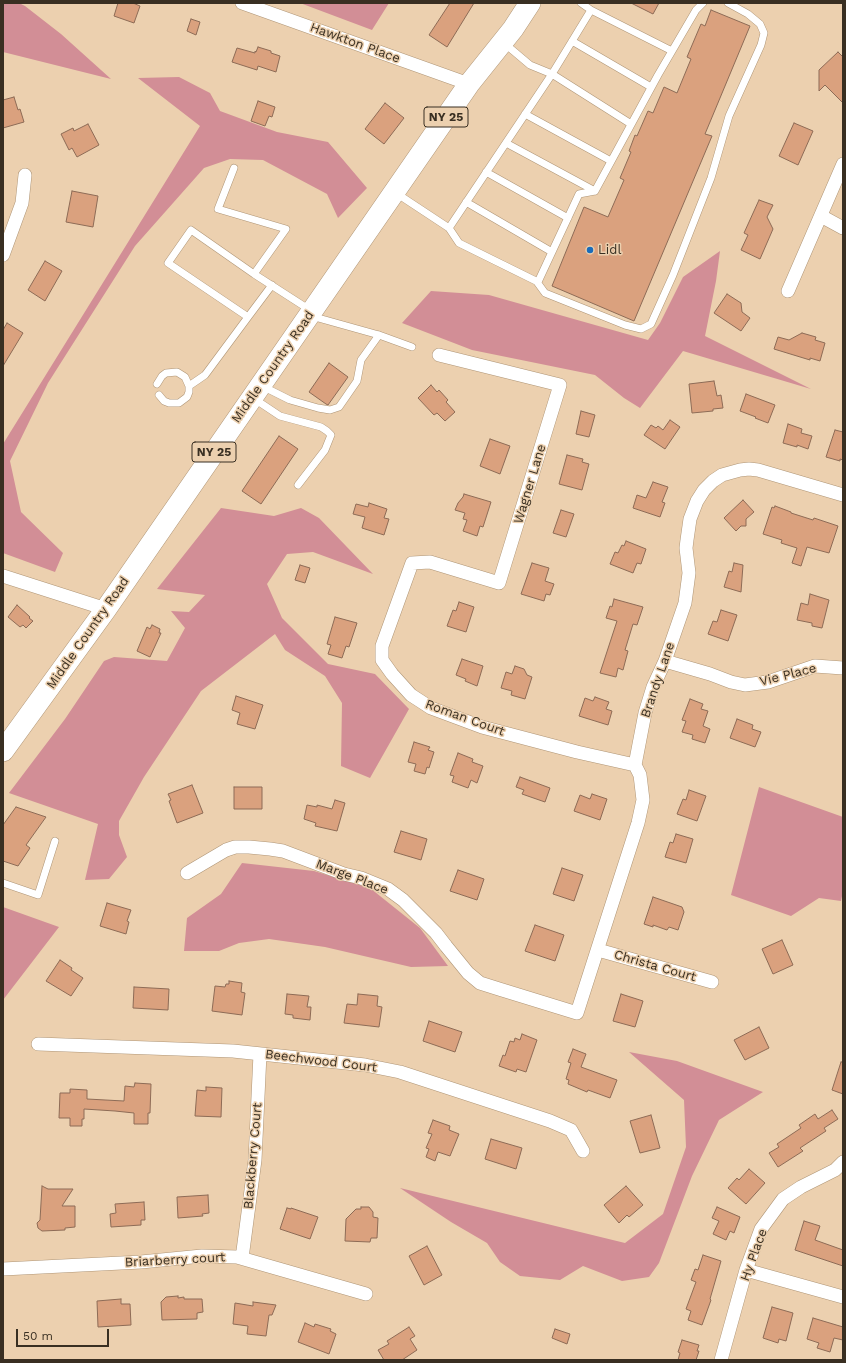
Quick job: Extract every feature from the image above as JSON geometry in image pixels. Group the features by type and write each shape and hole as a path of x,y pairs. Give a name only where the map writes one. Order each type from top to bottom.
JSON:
{"main road":[{"name":"Middle Country Road","path":"3,751 106,609 469,84 513,29 530,3"}],"street":[{"name":"Hawkton Place","path":"242,3 469,84"},
{"path":"788,291 843,164"},
{"path":"3,255 22,203 26,175"},
{"path":"821,216 843,228"},
{"name":"Wagner Lane","path":"439,355 560,385 499,583"},
{"name":"Brandy Lane","path":"577,1013 638,823 643,800 640,775 635,765 645,713 653,687 665,661 685,603 689,582 686,548 690,519 697,501 704,490 722,475 749,469 758,470 843,495"},
{"name":"Roman Court","path":"499,583 430,562 412,562 382,646 382,660 392,674 411,695 438,711 482,727 577,752 635,765"},
{"path":"3,576 106,609"},
{"name":"Vie Place","path":"665,661 710,674 730,682 745,684 768,682 814,666 843,668"},
{"name":"Marge Place","path":"187,873 226,850 235,847 249,847 283,851 344,874 361,878 388,889 403,900 436,933 468,973 480,983 577,1013"},
{"name":"Christa Court","path":"598,950 712,982"},
{"name":"Beechwood Court","path":"38,1044 233,1051 364,1065 400,1072 550,1121 571,1130 583,1151"},
{"name":"Blackberry Court","path":"242,1258 255,1160 260,1054"},
{"name":"Hy Place","path":"721,1360 746,1270 761,1229 783,1199 801,1187 836,1170 843,1162"},
{"name":"Briarberry court","path":"3,1269 141,1262 202,1256 237,1257 366,1294"},
{"path":"746,1270 843,1297"}],"lane":[{"path":"581,3 591,10 672,51"},
{"path":"595,191 651,87 696,10 703,3"},
{"path":"394,191 449,228 459,243 537,282 545,293 625,325 641,329 651,324 711,178 729,116 761,45 764,34 760,24 748,14 728,3"},
{"path":"449,228 552,74 591,10"},
{"path":"572,41 651,87"},
{"path":"502,42 530,65 552,74 631,124"},
{"path":"525,114 611,161"},
{"path":"506,143 595,191"},
{"path":"234,168 218,209 286,229 254,274"},
{"path":"486,172 568,218"},
{"path":"537,282 579,194 595,191"},
{"path":"466,202 552,252"},
{"path":"248,317 168,263 191,230 272,285 310,313 412,347"},
{"path":"189,386 206,375 272,285"},
{"path":"256,392 318,408 330,410 339,407 357,381 361,360 379,335"},
{"path":"157,384 166,373 177,372 186,377 189,386 187,397 179,403 169,403 159,395"},
{"path":"256,392 280,416 321,427 331,435 325,450 298,485"},
{"path":"3,884 38,895 55,841"}],"shaded area":[{"path":"3,3 19,3 25,6 61,34 111,79 3,52"},
{"path":"300,3 389,3 372,30"},
{"path":"179,77 210,93 220,111 277,132 328,142 367,188 338,218 327,194 263,160 230,159 204,168 135,246 48,383 10,461 21,512 63,553 55,572 3,553 3,444 200,126 138,78"},
{"path":"720,251 716,281 705,336 811,389 683,351 640,408 624,398 595,375 472,350 402,323 431,291 489,295 648,340 660,323 683,277"},
{"path":"221,508 274,516 301,508 319,518 373,574 313,552 287,554 267,584 282,618 328,664 375,674 409,709 370,778 341,766 342,703 325,676 285,650 275,634 201,691 144,777 119,821 119,835 127,857 109,879 85,880 98,824 9,793 65,719 104,661 114,657 167,661 185,628 171,611 189,612 205,595 157,589"},
{"path":"759,787 843,817 843,891 841,901 819,898 791,916 731,895"},
{"path":"242,863 314,871 370,888 420,928 448,966 411,967 325,947 269,939 239,943 219,951 184,951 187,918 221,894"},
{"path":"3,907 59,927 3,1000"},
{"path":"629,1052 677,1061 763,1092 719,1120 692,1176 659,1263 649,1277 622,1281 583,1266 560,1280 520,1276 500,1262 487,1243 451,1222 400,1188 625,1243 663,1214 686,1147 684,1100"}],"building":[{"path":"118,3 133,3 140,6 134,23 114,16"},
{"path":"450,3 474,3 447,47 429,35"},
{"path":"631,3 659,3 653,14"},
{"path":"711,10 750,26 705,134 712,136 634,321 552,286 584,207 608,217 624,180 620,178 631,152 629,151 635,135 637,136 648,111 653,113 664,87 677,93 691,59 687,57 701,24 705,26"},
{"path":"191,19 200,22 196,35 187,31"},
{"path":"258,47 271,51 271,53 280,56 276,72 258,66 257,70 232,62 237,48 255,53"},
{"path":"838,52 843,57 843,103 825,85 819,91 819,70"},
{"path":"14,97 24,122 3,128 3,100"},
{"path":"258,101 275,107 272,117 269,116 265,126 251,121"},
{"path":"385,103 404,118 384,144 365,129"},
{"path":"794,123 813,131 798,165 779,156"},
{"path":"88,124 99,145 77,157 72,148 69,150 61,134 73,128 74,131"},
{"path":"72,191 98,196 93,227 66,222"},
{"path":"759,200 773,205 767,217 773,229 760,259 741,250 748,235 744,233"},
{"path":"45,261 62,271 45,301 28,290"},
{"path":"727,294 741,303 742,312 750,318 741,331 714,313"},
{"path":"7,323 23,333 3,366 3,330"},
{"path":"802,333 816,337 815,340 825,343 820,361 810,358 810,360 774,349 778,337 789,340"},
{"path":"329,363 348,377 328,405 309,392"},
{"path":"714,381 717,396 721,395 723,408 713,409 713,411 692,413 689,384"},
{"path":"431,385 437,392 439,390 448,400 446,402 455,412 445,421 437,413 434,415 418,398"},
{"path":"746,394 775,405 768,423 740,411"},
{"path":"581,411 595,415 589,437 576,434"},
{"path":"670,420 680,427 665,449 644,435 651,425 656,428 658,426 663,430"},
{"path":"788,424 802,429 801,433 812,436 808,449 797,445 797,447 783,443"},
{"path":"835,430 843,432 843,460 840,459 840,461 826,457"},
{"path":"279,436 298,449 261,504 242,491"},
{"path":"490,439 510,446 500,474 480,466"},
{"path":"567,455 583,459 582,462 589,464 582,490 559,484"},
{"path":"653,482 668,487 662,502 665,503 660,517 633,508 637,495 646,498"},
{"path":"464,494 491,502 483,527 480,526 477,536 463,531 467,520 463,519 465,513 455,510"},
{"path":"743,500 754,512 746,519 746,526 741,526 736,531 724,518"},
{"path":"369,503 387,509 384,518 389,519 384,535 362,528 365,517 353,514 356,504 368,507"},
{"path":"775,506 813,520 814,518 838,526 829,553 807,547 801,566 792,563 797,548 781,543 782,540 763,534 772,507 774,508"},
{"path":"561,510 574,514 566,537 553,533"},
{"path":"626,541 646,549 641,564 637,563 633,573 610,564 615,552 618,553"},
{"path":"532,563 549,568 545,581 554,584 550,595 546,594 544,601 521,594"},
{"path":"734,563 743,565 741,592 724,587 729,571 732,572"},
{"path":"300,565 310,568 305,583 295,580"},
{"path":"810,594 829,600 822,628 812,626 812,623 797,620 801,603 808,605"},
{"path":"614,599 643,607 637,625 633,624 625,650 628,651 623,670 618,668 616,677 600,673 617,621 606,618 610,606 612,607"},
{"path":"459,602 474,607 466,632 447,626 453,610 456,611"},
{"path":"17,605 33,621 26,628 23,625 20,627 8,617"},
{"path":"721,610 737,615 728,641 708,634 713,621 717,622"},
{"path":"335,617 357,623 349,647 346,646 342,658 328,654 331,645 327,644"},
{"path":"152,625 160,629 159,633 161,633 150,657 137,651 147,627 150,629"},
{"path":"462,659 483,666 477,686 456,675"},
{"path":"515,666 524,669 527,675 532,677 525,699 511,695 512,691 501,688 506,672 512,674"},
{"path":"236,696 263,705 255,729 237,724 240,713 232,710"},
{"path":"595,697 609,702 606,709 612,711 608,725 579,716 585,698 593,701"},
{"path":"690,699 703,704 701,709 708,711 703,726 710,729 705,743 692,739 693,735 682,732 686,721 682,720"},
{"path":"737,719 753,725 752,729 761,732 755,747 730,738"},
{"path":"414,742 430,747 428,750 434,752 429,768 427,767 425,774 414,771 416,764 408,762"},
{"path":"458,753 473,759 472,762 483,766 477,783 471,780 468,788 452,782 454,776 450,775"},
{"path":"520,777 550,788 545,802 522,794 524,790 516,787"},
{"path":"192,785 203,813 177,823 168,794"},
{"path":"234,787 262,787 262,809 234,809"},
{"path":"689,790 706,796 697,821 677,814 683,799 686,800"},
{"path":"592,794 607,799 600,820 574,811 580,795 590,799"},
{"path":"335,800 345,803 337,831 315,826 316,823 304,819 307,805 317,807 317,805 332,809"},
{"path":"16,807 46,817 26,845 30,848 18,866 3,861 3,825"},
{"path":"401,831 427,839 421,860 394,852"},
{"path":"676,834 693,839 686,863 665,857 670,842 673,843"},
{"path":"562,868 583,875 574,901 553,894"},
{"path":"458,870 484,879 477,900 450,891"},
{"path":"653,897 682,907 684,912 678,930 669,927 667,930 653,925 653,927 644,924"},
{"path":"107,903 131,910 127,921 129,922 126,934 100,926"},
{"path":"535,925 564,935 555,961 525,951"},
{"path":"782,940 793,965 773,974 762,949"},
{"path":"60,960 83,978 71,996 46,981"},
{"path":"229,981 242,983 241,992 245,993 242,1015 212,1011 215,986 225,987 226,984 229,984"},
{"path":"134,987 169,989 168,1010 133,1008"},
{"path":"287,994 309,996 307,1007 311,1007 310,1020 293,1018 293,1015 285,1014"},
{"path":"358,994 378,996 377,1006 382,1007 379,1027 344,1023 347,1004 357,1005"},
{"path":"621,994 643,1001 635,1027 613,1021"},
{"path":"429,1021 462,1032 455,1052 423,1041"},
{"path":"759,1027 769,1048 745,1060 734,1040"},
{"path":"522,1034 537,1040 526,1072 517,1069 516,1072 499,1066 503,1055 505,1056 510,1041 514,1042 515,1038 520,1040"},
{"path":"573,1049 586,1054 581,1067 617,1080 610,1098 588,1090 587,1092 568,1084 569,1080 566,1079 571,1063 568,1062"},
{"path":"841,1062 843,1062 843,1094 832,1090"},
{"path":"135,1083 151,1084 148,1124 134,1124 134,1113 115,1111 84,1109 82,1126 70,1126 70,1118 59,1118 60,1093 70,1093 70,1089 87,1090 87,1099 124,1101 125,1086 134,1087"},
{"path":"206,1087 222,1088 221,1117 195,1116 197,1090 206,1091"},
{"path":"832,1110 838,1119 824,1128 826,1131 800,1148 803,1151 778,1167 769,1153 779,1147 777,1144 801,1128 799,1125 815,1114 818,1119"},
{"path":"651,1115 660,1148 640,1153 630,1121"},
{"path":"433,1120 450,1126 449,1130 459,1134 450,1156 438,1152 435,1161 426,1157 429,1149 426,1148 432,1134 428,1133"},
{"path":"491,1139 522,1148 516,1169 485,1159"},
{"path":"749,1169 765,1183 746,1204 728,1188 737,1178 739,1180"},
{"path":"42,1186 48,1189 73,1189 62,1206 75,1206 75,1227 65,1228 65,1230 42,1231 38,1228 37,1223 40,1220"},
{"path":"626,1186 643,1205 629,1217 627,1215 619,1223 604,1205"},
{"path":"208,1195 209,1213 202,1214 203,1216 178,1218 177,1197"},
{"path":"144,1202 145,1220 141,1220 141,1225 111,1227 110,1214 116,1213 115,1204"},
{"path":"361,1207 369,1207 373,1212 373,1217 378,1218 377,1238 371,1238 370,1242 345,1241 346,1219 356,1209 361,1209"},
{"path":"717,1207 740,1217 734,1233 730,1231 726,1240 713,1234 719,1221 712,1218"},
{"path":"287,1208 318,1217 310,1239 280,1229"},
{"path":"804,1221 820,1226 815,1240 843,1250 843,1266 795,1250"},
{"path":"427,1246 442,1275 424,1285 409,1256"},
{"path":"703,1255 721,1261 710,1299 711,1300 702,1325 688,1320 691,1311 686,1309 696,1282 691,1280 695,1269 698,1270"},
{"path":"178,1296 178,1298 184,1297 184,1299 202,1299 203,1312 197,1313 197,1319 162,1320 161,1302 166,1297"},
{"path":"121,1299 121,1304 130,1304 131,1325 98,1327 97,1301"},
{"path":"253,1302 276,1305 272,1315 269,1315 266,1336 247,1334 248,1326 233,1324 235,1303 253,1306"},
{"path":"772,1307 793,1313 786,1341 779,1339 778,1343 763,1338"},
{"path":"813,1318 843,1327 843,1340 834,1338 830,1352 817,1348 819,1343 807,1339"},
{"path":"305,1323 314,1327 315,1324 331,1329 330,1331 336,1334 329,1354 298,1342"},
{"path":"409,1327 415,1336 410,1339 417,1350 402,1360 384,1360 378,1350 389,1344 387,1341"},
{"path":"555,1329 570,1334 567,1344 552,1338"},
{"path":"682,1340 699,1345 696,1360 678,1360 680,1353 678,1352"}],"place":[{"name":"Lidl","path":"590,250"}]}
